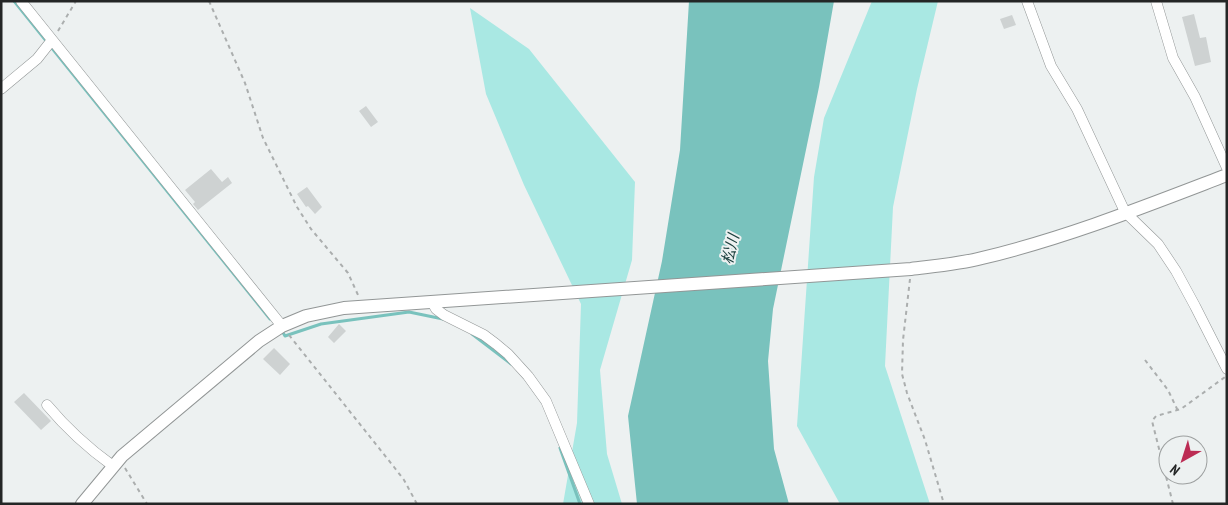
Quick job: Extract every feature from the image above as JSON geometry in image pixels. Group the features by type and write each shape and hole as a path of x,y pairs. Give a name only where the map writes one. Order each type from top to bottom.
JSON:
{"street":[{"path":"21,1 282,326"},
{"path":"1027,1 1055,74 1077,109 1127,213 1158,244 1176,271 1196,306 1227,369"},
{"path":"1156,1 1173,58 1194,96 1227,168"},
{"path":"1,89 37,59 52,40"},
{"path":"82,504 116,463 259,341 282,326 306,316 361,306 911,269 980,258 1016,249 1127,213 1227,175"},
{"path":"432,302 436,309 444,315 484,335 496,344 528,376 546,401 589,504"},
{"path":"47,405 66,428 80,440 116,463"}],"path":[{"path":"52,40 76,1"},
{"path":"209,1 245,83 263,138 297,207 311,229 348,272 361,306"},
{"path":"911,269 903,340 902,374 907,393 926,440 944,504"},
{"path":"282,326 399,474 417,504"},
{"path":"1145,360 1168,390 1178,411"},
{"path":"1173,504 1152,421 1156,416 1178,411 1227,376"},
{"path":"116,463 147,504"}],"shaded area":[{"path":"872,1 938,1 917,89 893,207 885,366 930,504 840,504 797,426 814,177 824,118"},
{"path":"470,8 529,49 635,182 632,260 600,370 607,454 622,504 563,504 577,423 581,304 524,185 486,94"}],"water":[{"name":"松川","path":"689,1 834,1 819,87 773,309 768,361 774,449 789,504 637,504 628,416 662,261 680,150"}],"building":[{"path":"1194,14 1200,38 1206,37 1211,62 1195,66 1182,17"},
{"path":"1012,15 1016,25 1004,29 1000,19"},
{"path":"366,106 378,122 371,127 359,111"},
{"path":"211,169 222,182 228,177 232,183 198,210 193,204 195,202 185,190"},
{"path":"307,187 322,207 315,214 308,206 306,207 297,194"},
{"path":"339,324 346,331 334,343 328,337"},
{"path":"274,348 290,364 280,375 263,359"},
{"path":"24,393 51,421 41,430 14,402"}],"waterway":[{"path":"14,1 270,319"},
{"path":"282,331 285,336 321,324 409,312 443,319"},
{"path":"472,334 511,364"},
{"path":"560,448 580,504"}]}
